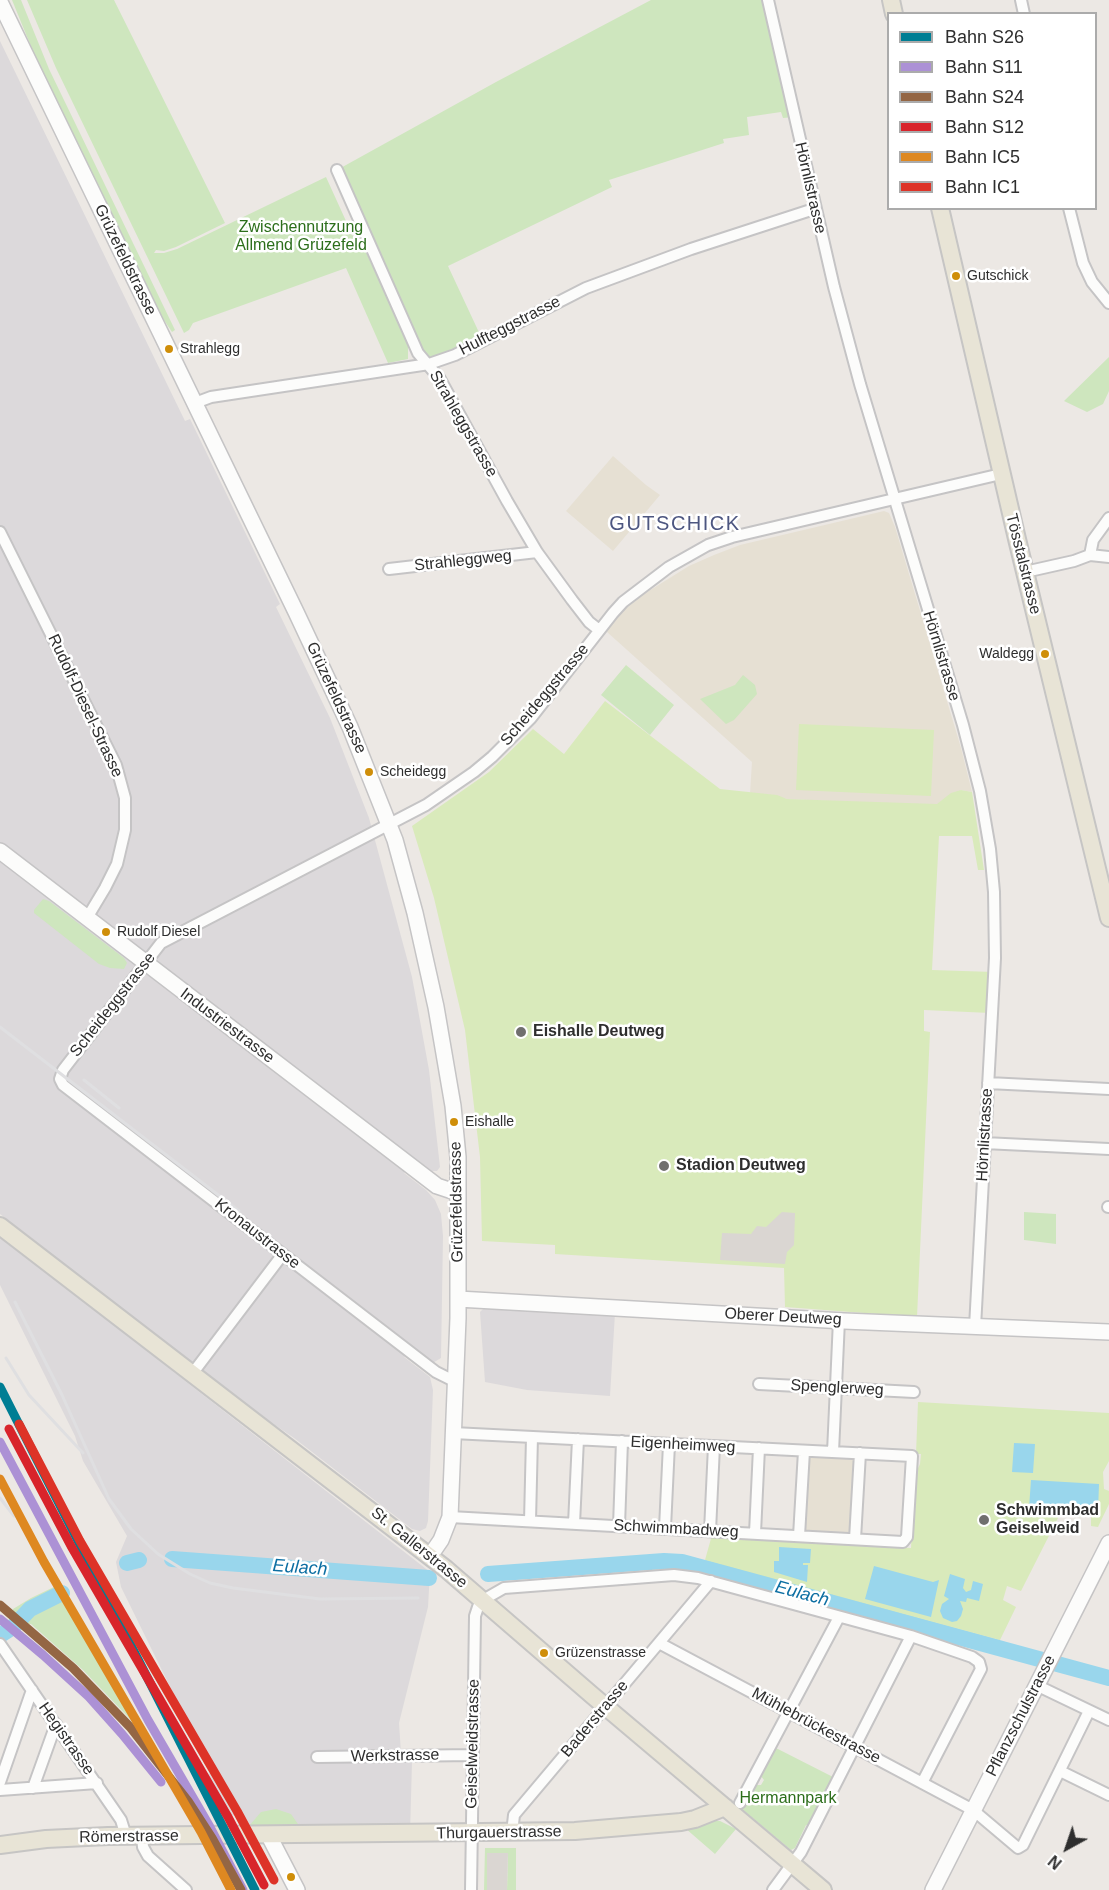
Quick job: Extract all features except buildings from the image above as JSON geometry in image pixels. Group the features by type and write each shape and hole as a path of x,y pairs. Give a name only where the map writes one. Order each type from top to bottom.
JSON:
{"main road":[{"name":"Grüzefeldstrasse","path":"0,2 350,727 389,824 412,903 436,1007 453,1106 458,1157 458,1299 450,1517 441,1540 430,1556"},
{"name":"Tösstalstrasse","path":"940,210 1001,474 1109,918"},
{"name":"Industriestrasse","path":"0,851 437,1186 458,1193"},
{"name":"St. Gallerstrasse","path":"0,1226 430,1556 606,1707 732,1805 792,1864 823,1890"},
{"name":"Oberer Deutweg","path":"458,1299 1109,1332"},
{"name":"Pflanzschulstrasse","path":"933,1890 1109,1543"},
{"name":"Thurgauerstrasse","path":"269,1836 575,1832 681,1822 732,1805"},
{"name":"Römerstrasse","path":"0,1845 46,1839 134,1836 269,1836"},
{"path":"269,1836 297,1890"}],"street":[{"name":"Hörnlistrasse","path":"768,0 814,209 860,384 968,743 980,791 990,849 994,892 995,958 975,1327"},
{"name":"Strahleggstrasse","path":"337,170 418,353 440,379 537,552 589,622 599,630"},
{"name":"Hulfteggstrasse","path":"195,403 210,397 429,364 455,355 586,288 691,249 814,209"},
{"path":"1070,210 1083,263 1092,282 1109,303"},
{"name":"Scheideggstrasse","path":"61,1081 63,1070 161,944 426,804 474,772 531,718 623,602 677,562 708,545 732,537 1001,474"},
{"path":"1090,555 1093,540 1109,518"},
{"name":"Rudolf-Diesel-Strasse","path":"0,532 116,765 125,798 125,830 117,864 87,918"},
{"name":"Strahleggweg","path":"389,569 537,552"},
{"path":"1025,572 1090,555 1109,557"},
{"name":"Kronaustrasse","path":"61,1081 63,1085 436,1372 456,1382"},
{"path":"988,1083 1109,1089"},
{"path":"984,1143 1109,1149"},
{"path":"192,1374 283,1254"},
{"path":"833,1452 839,1320"},
{"name":"Spenglerweg","path":"759,1384 914,1392"},
{"name":"Eigenheimweg","path":"453,1433 912,1456 907,1537 903,1542"},
{"path":"530,1521 532,1437"},
{"path":"574,1524 578,1439"},
{"path":"619,1526 622,1442"},
{"path":"665,1528 669,1444"},
{"path":"710,1531 714,1446"},
{"path":"755,1533 759,1448"},
{"path":"800,1536 804,1451"},
{"path":"855,1539 860,1454"},
{"name":"Schwimmbadweg","path":"450,1517 903,1542"},
{"path":"483,1600 504,1588 674,1575 711,1581 956,1650 979,1662 981,1668 922,1783"},
{"name":"Baderstrasse","path":"512,1833 514,1815 711,1581"},
{"name":"Geiselweidstrasse","path":"471,1890 476,1616 483,1600"},
{"path":"732,1805 788,1712 838,1617"},
{"path":"773,1890 801,1852 911,1636"},
{"name":"Mühlebrückestrasse","path":"659,1643 974,1810 1018,1848 1023,1845 1060,1770"},
{"name":"Hegistrasse","path":"0,1644 148,1856 186,1890"},
{"path":"1036,1685 1109,1720"},
{"path":"0,1782 32,1690"},
{"path":"1089,1711 1060,1770 1109,1795"},
{"path":"33,1788 56,1724"},
{"name":"Werkstrasse","path":"317,1757 473,1755"},
{"path":"0,1790 97,1783"}],"shaded area":[{"path":"0,41 185,421 190,419 280,604 276,607 330,718 369,818 412,977 429,1070 440,1167 437,1171 432,1171 416,1159 404,1173 435,1200 441,1214 443,1236 441,1358 431,1364 412,1349 404,1357 430,1377 433,1390 428,1521 426,1528 420,1531 412,1529 294,1438 227,1392 54,1260 47,1250 0,1214"},
{"path":"613,456 660,495 613,551 566,511"},
{"path":"884,511 889,513 895,527 972,792 961,790 935,806 787,799 750,794 752,762 606,629 644,594 689,566 714,555 740,545"},
{"path":"782,1212 795,1213 794,1245 787,1252 785,1264 720,1260 722,1233 751,1234 757,1226 766,1227"},
{"path":"6,1231 11,1245 430,1572 428,1607 399,1723 401,1753 412,1762 410,1834 244,1836 240,1825 240,1815 227,1818 205,1775 212,1772 121,1587 116,1562 127,1536 83,1461 75,1436 0,1285 0,1239"},
{"path":"484,1308 540,1312 615,1313 610,1396 527,1390 485,1382 480,1312"},
{"path":"804,1451 860,1453 855,1539 800,1536"},
{"path":"487,1853 508,1853 507,1890 487,1890"}],"green space":[{"path":"12,0 21,0 49,69 175,330 172,332 153,304 41,71"},
{"name":"Zwischennutzung Allmend Grüzefeld","path":"27,0 114,0 225,223 176,247 164,251 156,250 154,253 177,249 326,177 356,243 361,241 408,344 408,359 388,363 346,268 193,323 184,333 56,68"},
{"path":"651,0 768,0 794,117 783,118 781,112 747,117 749,135 723,139 724,143 609,180 612,187 448,266 483,341 429,364 337,170"},
{"path":"1109,357 1109,391 1103,404 1087,412 1064,401"},
{"path":"626,665 674,705 650,735 601,695"},
{"path":"743,675 755,685 757,694 734,720 726,724 700,699 735,685"},
{"path":"605,701 720,789 777,795 787,799 937,804 951,793 961,790 972,792 984,870 978,870 972,836 939,836 932,970 994,972 990,1013 924,1010 924,1031 930,1032 917,1317 785,1307 784,1268 555,1254 555,1245 482,1241 480,1157 465,1030 434,898 412,826 489,772 533,729 564,754"},
{"path":"799,724 934,730 931,796 796,790"},
{"path":"43,899 49,901 124,958 127,963 124,969 99,964 34,913"},
{"path":"1024,1212 1056,1214 1056,1244 1024,1240"},
{"name":"Schwimmbad Geiselweid","path":"918,1402 1109,1413 1109,1461 1103,1472 1104,1489 1109,1491 1109,1504 1098,1527 1091,1526 1091,1517 1059,1516 1021,1591 1007,1586 1003,1600 1016,1607 1000,1640 705,1560 712,1535 911,1548 914,1477 920,1464 921,1454 916,1454"},
{"path":"706,1560 1000,1640 999,1643 706,1563"},
{"path":"58,1585 155,1749 83,1670 13,1611 31,1598"},
{"name":"Hermannpark","path":"774,1747 833,1777 809,1826 806,1825 795,1848 791,1850 742,1809 754,1785 761,1785 764,1780 760,1775"},
{"path":"276,1809 291,1814 300,1827 249,1826 261,1812"},
{"path":"720,1821 736,1829 715,1854 685,1828"},
{"path":"485,1848 516,1848 516,1890 507,1890 508,1853 487,1853 487,1890 484,1890"}],"water":[{"path":"1014,1443 1035,1444 1033,1473 1012,1472"},
{"path":"1031,1480 1099,1484 1098,1512 1029,1508"},
{"path":"779,1547 811,1549 810,1563 803,1563 803,1565 808,1565 807,1582 774,1572 774,1561 779,1561"},
{"path":"874,1566 933,1582 939,1580 931,1617 865,1599"},
{"path":"950,1574 965,1579 963,1588 966,1592 971,1590 973,1581 983,1584 979,1601 967,1598 966,1602 960,1601 963,1609 961,1616 957,1621 952,1622 943,1618 940,1611 942,1604 949,1599 944,1596"}],"waterway":[{"name":"Eulach","path":"172,1559 429,1578"},
{"name":"Eulach","path":"127,1563 139,1560"},
{"name":"Eulach","path":"488,1574 664,1561 682,1562 1109,1678"},
{"name":"Eulach","path":"2,1634 13,1627 30,1609 62,1593"}],"railway":[{"path":"0,1027 239,1211"},
{"path":"84,1080 119,1108"},
{"path":"15,1302 62,1395 109,1499 131,1529 158,1554 190,1574 210,1583 233,1588 320,1599 418,1598"},
{"path":"6,1358 29,1395 83,1453"},
{"path":"0,1498 14,1516"}],"rail line":[{"name":"S26","path":"0,1387 255,1890"},
{"name":"IC1","path":"19,1424 80,1541 237,1811 274,1880"},
{"name":"S12","path":"9,1429 71,1546 228,1817 264,1885"},
{"name":"S11","path":"0,1442 148,1720 210,1827 243,1890"},
{"name":"IC5","path":"0,1479 44,1562 201,1832 231,1890"},
{"name":"S24","path":"0,1605 73,1668 130,1727 188,1801 241,1890"},
{"name":"S11","path":"0,1619 89,1697 161,1782"}],"place":[{"name":"Gutschick","path":"956,276"},
{"name":"Strahlegg","path":"169,349"},
{"name":"Waldegg","path":"1045,654"},
{"name":"Scheidegg","path":"369,772"},
{"name":"Rudolf Diesel","path":"106,932"},
{"name":"Eishalle Deutweg","path":"521,1032"},
{"name":"Eishalle","path":"454,1122"},
{"name":"Stadion Deutweg","path":"664,1166"},
{"name":"Schwimmbad Geiselweid","path":"984,1520"},
{"name":"Grüzenstrasse","path":"544,1653"}],"district":[{"name":"GUTSCHICK","path":"675,524"}]}
